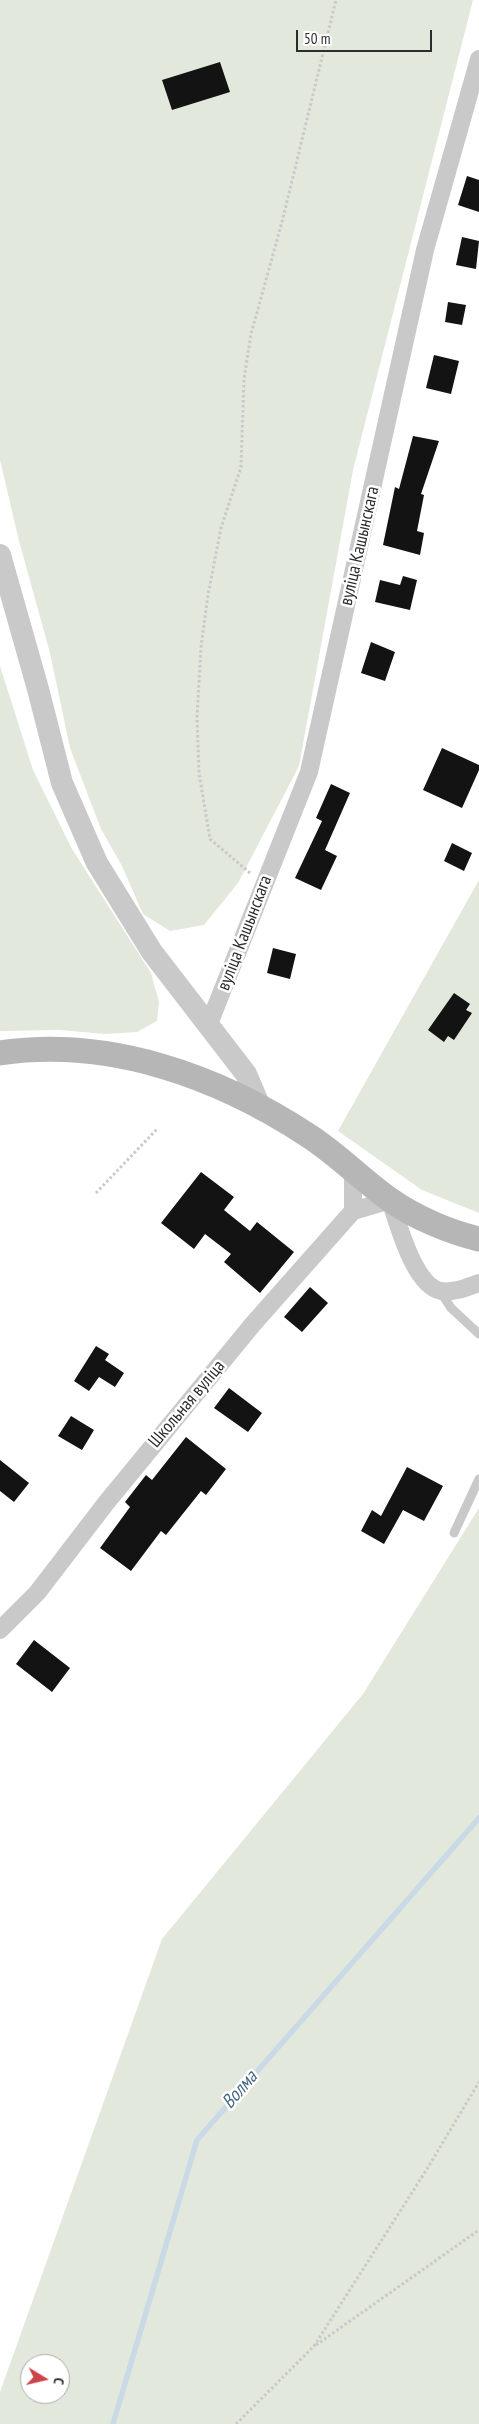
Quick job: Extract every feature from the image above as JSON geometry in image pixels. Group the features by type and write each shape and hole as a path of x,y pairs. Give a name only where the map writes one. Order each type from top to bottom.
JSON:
{"main road":[{"path":"0,1053 46,1048 93,1050 170,1067 261,1109 309,1136 390,1200 433,1222 479,1239"}],"street":[{"name":"вуліца Кашынскага","path":"209,1024 309,772 425,250 479,58"},
{"path":"0,555 38,689 62,783 97,864 152,952 246,1074 261,1109"},
{"path":"353,1170 353,1211 390,1200 406,1249 424,1280 440,1291 458,1290 479,1283"},
{"name":"Школьная вуліца","path":"0,1630 38,1593 106,1503 253,1324 353,1211"}],"lane":[{"path":"440,1291 451,1308 479,1334"},
{"path":"454,1532 479,1480"}],"path":[{"path":"264,884 210,839 199,773 197,717 201,647 208,595 221,528 241,467 244,379 251,334 282,222 336,0"},
{"path":"96,1193 158,1128"},
{"path":"314,2346 427,2169 479,2082"},
{"path":"236,2424 314,2346 479,2230"}],"shaded area":[{"path":"0,0 473,0 353,470 299,766 238,883 204,925 170,931 143,914 122,866 101,829 70,748 50,653 19,541 0,460"},
{"path":"0,666 33,770 72,849 151,973 159,1002 157,1021 137,1032 105,1034 60,1030 0,1031"},
{"path":"479,880 479,1213 422,1190 338,1131"},
{"path":"479,1508 479,2424 0,2424 0,2392 162,1939 363,1694"}],"building":[{"path":"220,62 230,92 172,110 162,80"},
{"path":"467,176 479,180 479,212 458,205"},
{"path":"462,237 479,241 476,269 456,265"},
{"path":"448,302 466,305 462,325 445,322"},
{"path":"434,355 459,361 451,394 426,388"},
{"path":"413,436 439,441 421,494 424,495 417,531 424,533 420,555 383,545 395,487 399,489"},
{"path":"403,576 417,580 410,610 375,602 380,580 400,585"},
{"path":"371,642 395,652 385,681 361,673"},
{"path":"442,748 479,765 479,770 462,808 423,790"},
{"path":"331,784 350,793 325,850 337,856 321,890 295,878 322,821 316,818"},
{"path":"452,843 472,853 464,871 444,861"},
{"path":"273,948 296,954 290,979 267,973"},
{"path":"454,993 470,1004 466,1010 472,1013 454,1040 448,1036 444,1042 428,1030"},
{"path":"201,1172 234,1197 224,1210 250,1231 257,1222 294,1252 260,1293 224,1262 231,1254 205,1234 194,1249 161,1223"},
{"path":"310,1287 328,1303 302,1332 284,1317"},
{"path":"96,1346 109,1354 105,1360 124,1373 115,1387 99,1377 89,1391 74,1381"},
{"path":"229,1388 262,1413 248,1432 214,1408"},
{"path":"71,1416 94,1430 82,1450 58,1436"},
{"path":"186,1437 226,1469 206,1495 201,1491 166,1535 161,1531 131,1571 100,1548 130,1507 125,1502 146,1475 152,1480"},
{"path":"0,1460 29,1483 14,1502 0,1491"},
{"path":"407,1467 443,1486 424,1521 403,1510 384,1544 361,1531 372,1510 381,1516"},
{"path":"34,1640 70,1668 52,1692 16,1664"}],"waterway":[{"name":"Волма","path":"113,2424 197,2140 479,1818"}]}
